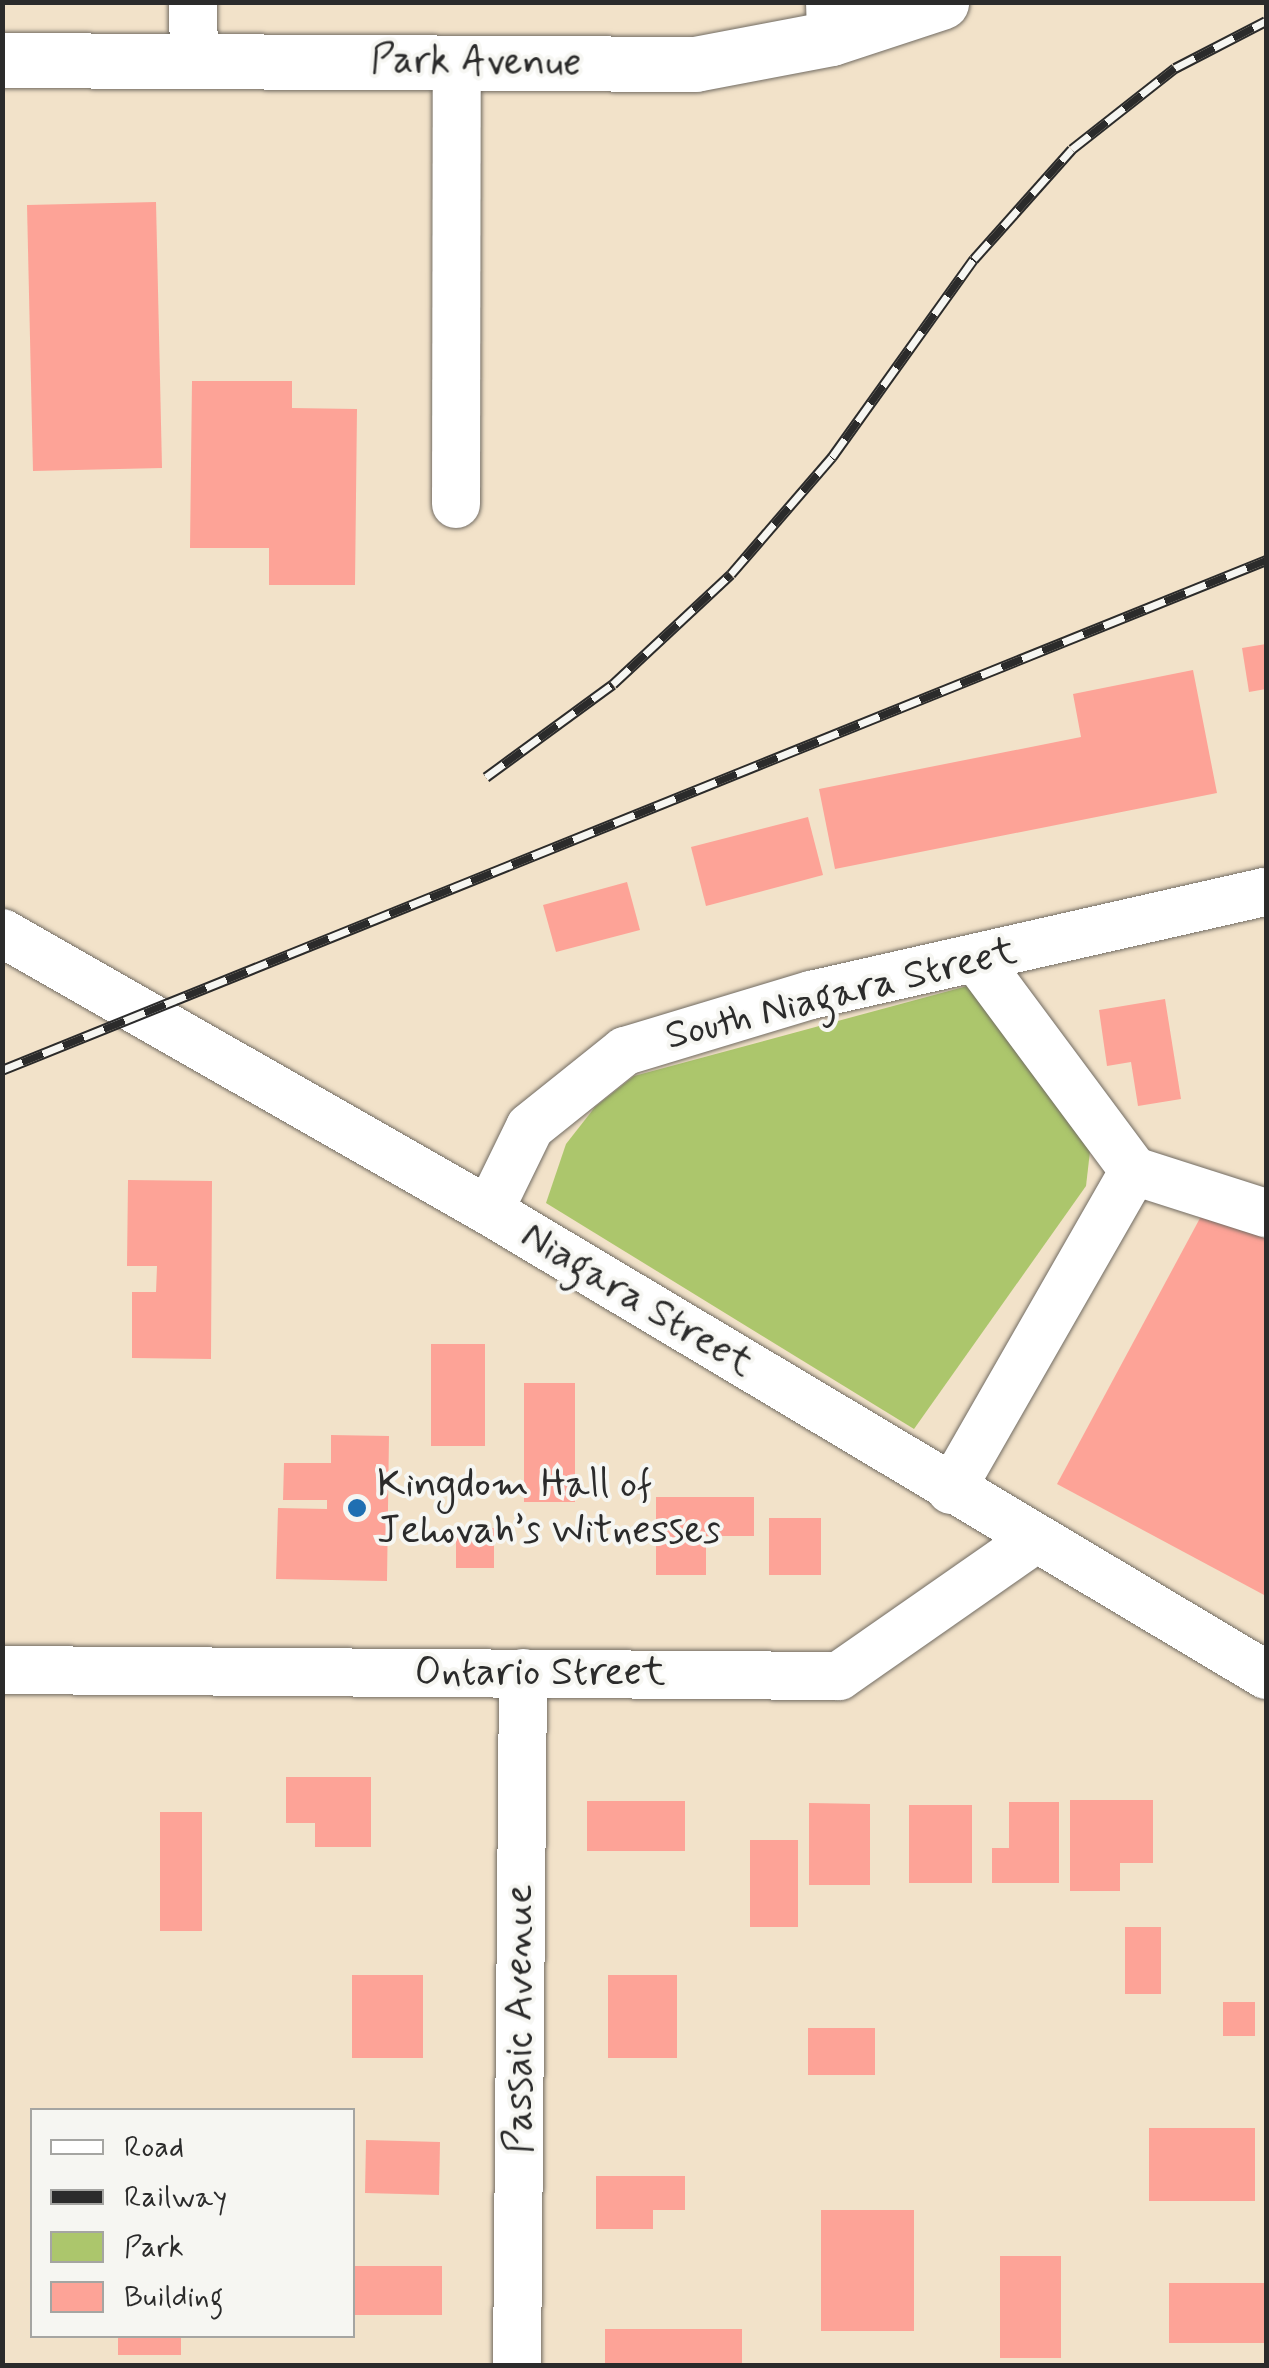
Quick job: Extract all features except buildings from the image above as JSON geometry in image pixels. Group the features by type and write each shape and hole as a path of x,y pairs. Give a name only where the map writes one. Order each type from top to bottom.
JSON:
{"main road":[{"name":"Park Avenue","path":"2,60 695,64 830,20 941,2"}],"street":[{"path":"192,2 194,60"},
{"path":"456,504 457,62"},
{"name":"South Niagara Street","path":"489,1211 530,1127 625,1051 810,995 1266,892"},
{"name":"Niagara Street","path":"2,933 489,1211 1034,1540 1266,1674"},
{"path":"976,958 1134,1171 1266,1214"},
{"path":"951,1490 1134,1171"},
{"name":"Ontario Street","path":"2,1670 839,1676 1034,1540"},
{"name":"Passaic Avenue","path":"517,2366 523,1673"}],"green space":[{"path":"971,985 1092,1134 1086,1186 914,1429 546,1203 566,1144 595,1107 634,1076"}],"railway":[{"path":"486,777 613,684 731,574 832,457 974,259 1072,149 1175,68 1266,21"},
{"path":"2,1070 1266,560"}],"place":[{"name":"Kingdom Hall of Jehovah’s Witnesses","path":"357,1508"}]}
